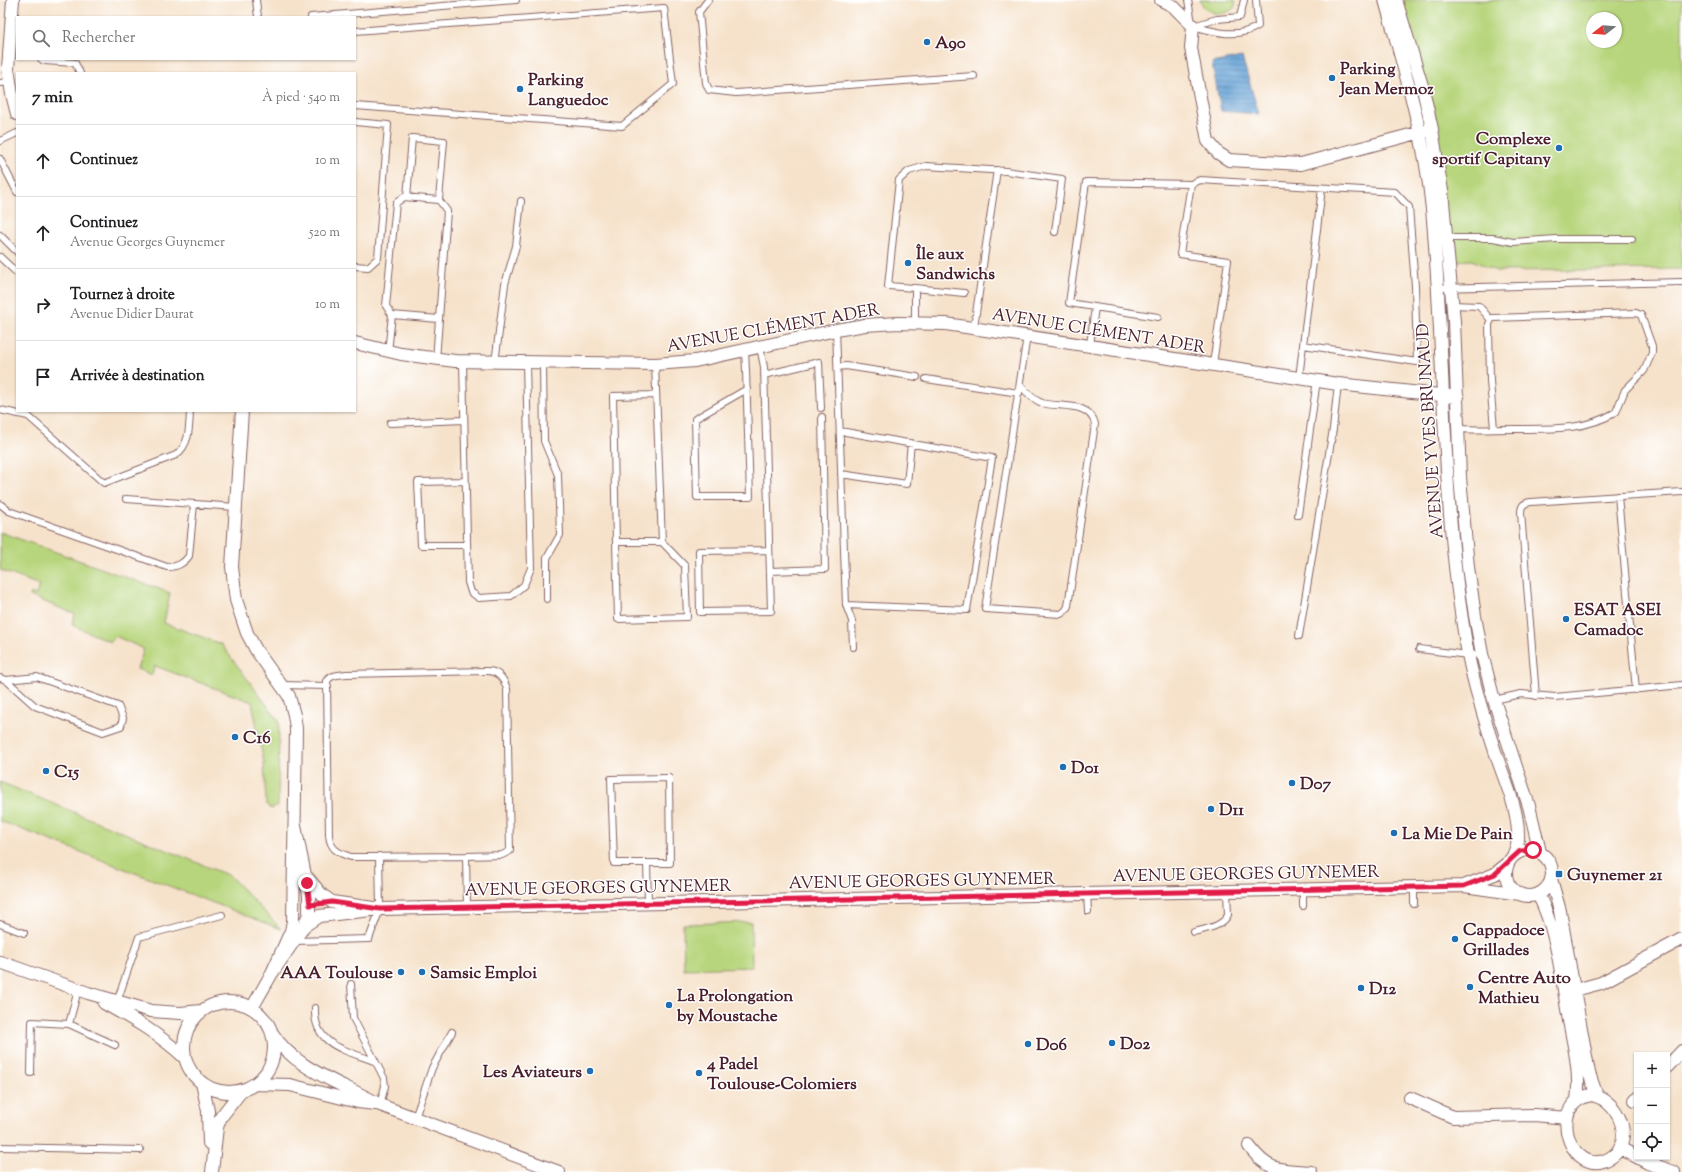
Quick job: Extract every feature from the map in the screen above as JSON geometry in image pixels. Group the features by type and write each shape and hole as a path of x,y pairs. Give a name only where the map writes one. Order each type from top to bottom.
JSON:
{"street":[{"path":"13,0 8,42 13,55 5,83 16,111"},
{"path":"1161,0 1173,6 1193,26 1191,48 1208,141 1218,153 1229,160 1301,164 1432,129"},
{"name":"AVENUE YVES BRUNAUD","path":"1385,0 1407,79 1419,132 1432,207 1447,485 1455,568 1468,655 1487,727 1514,809 1518,833 1518,844 1510,860"},
{"name":"AVENUE YVES BRUNAUD","path":"1396,0 1423,89 1432,129 1447,238 1458,397 1460,477 1468,567 1482,654 1494,700 1529,806 1540,852"},
{"name":"AVENUE CLÉMENT ADER","path":"356,343 388,352 436,360 462,362 655,364 695,361 836,330 881,324 915,323 974,327 1338,384 1458,397"},
{"path":"242,412 232,567 236,600 247,633 256,650 289,696 294,715 295,826 293,872 298,924 294,941 272,973 252,1008"},
{"path":"295,826 305,874 310,911"},
{"path":"1551,879 1548,886 1538,894 1526,896 1513,890 1508,882 1506,874 1510,860 1525,850 1540,852 1550,864 1551,879 1560,911 1590,1073 1597,1096"},
{"name":"AVENUE GEORGES GUYNEMER","path":"1464,886 1495,874 1510,860"},
{"path":"293,872 296,889 310,911"},
{"path":"305,874 322,896 332,902"},
{"name":"AVENUE GEORGES GUYNEMER","path":"310,911 1464,886 1520,894"},
{"path":"1538,894 1548,914 1556,943 1578,1074 1577,1100"},
{"name":"AVENUE GEORGES GUYNEMER","path":"298,924 310,911 332,902 380,909"},
{"path":"272,973 291,931 310,911"},
{"path":"1575,990 1601,983 1682,938"},
{"path":"0,962 83,992 151,1011 180,1014 201,1010 213,1004 226,1001 240,1002 252,1008 264,1018 281,1047 320,1075 363,1094 380,1105 559,1172"},
{"path":"83,992 136,1021 175,1048 185,1058"},
{"path":"201,1010 190,1024 184,1041 185,1058 189,1068 202,1083 221,1091 242,1090 255,1084 265,1074 272,1061 274,1047 272,1033"},
{"path":"1670,1063 1682,1051"},
{"path":"202,1083 208,1111 211,1172"},
{"path":"255,1084 290,1085 358,1102 380,1105"},
{"path":"211,1172 217,1127 221,1117 242,1090"},
{"path":"1586,1096 1597,1096 1608,1101 1620,1122 1624,1136 1620,1148 1615,1155 1589,1167 1574,1150 1568,1135 1567,1118 1571,1106 1577,1100 1586,1096"},
{"path":"1410,1098 1453,1118 1534,1115 1567,1118"},
{"path":"1249,1146 1255,1156 1266,1166 1279,1172 1312,1172"},
{"path":"1620,1148 1648,1163 1674,1172"}],"lane":[{"path":"256,0 258,16"},
{"path":"323,16 516,0"},
{"path":"708,0 699,12 706,83 709,90 736,93 974,76"},
{"path":"1188,0 1193,26"},
{"path":"1193,26 1217,19 1240,17 1244,0"},
{"path":"1193,26 1218,33 1248,32 1258,26 1256,0"},
{"path":"1379,0 1392,23"},
{"path":"356,31 664,8 673,84 622,126 356,106"},
{"path":"42,60 75,61 80,72"},
{"path":"356,122 388,124 378,258 368,267 356,266"},
{"path":"0,141 16,133"},
{"path":"407,197 412,138 444,141 439,200 448,211 436,360"},
{"path":"0,158 16,190"},
{"path":"964,293 888,286 899,180 909,171 926,166 997,170 1062,179 1055,232"},
{"path":"974,327 997,170"},
{"path":"1158,317 1069,303 1086,182 1191,184 1200,180 1395,192 1409,207 1415,286 1417,362 1303,345"},
{"path":"1191,184 1180,254 1228,261 1213,364"},
{"path":"1299,378 1322,188"},
{"path":"388,352 392,315 386,306 395,206 397,200 407,197 439,200"},
{"path":"494,363 505,284 516,246 521,201"},
{"path":"0,235 16,251"},
{"path":"1447,238 1493,238 1513,242 1557,239 1632,239"},
{"path":"0,257 16,271"},
{"path":"1437,288 1682,282"},
{"path":"915,288 915,323"},
{"path":"1452,305 1479,306 1490,319 1490,381 1494,429"},
{"path":"1090,345 1095,307"},
{"path":"1459,429 1554,429 1592,423 1609,416 1617,410 1625,390 1644,371 1653,348 1642,317 1637,313 1495,317 1490,319"},
{"path":"392,315 440,319"},
{"path":"836,330 846,604 852,621 852,647"},
{"path":"1020,385 1030,395 1043,403 1076,407 1084,410 1090,415 1096,424 1068,606 1061,614 985,608 1027,336"},
{"path":"760,347 764,375 771,611 700,612 699,551 769,550"},
{"path":"745,350 747,389 750,497 697,497 695,419 747,389"},
{"path":"462,362 468,582 471,592 480,598 511,596 524,585 531,568 526,363"},
{"path":"764,375 820,362 821,408"},
{"path":"543,363 544,441 558,475 560,535 547,558 547,599"},
{"path":"655,364 662,542 686,566 687,617 618,619 613,396 656,395"},
{"path":"838,367 846,366 917,377"},
{"path":"926,379 1019,393"},
{"path":"1298,515 1317,380"},
{"path":"1299,636 1333,429 1338,384"},
{"path":"0,410 28,416 104,482 176,455 182,450 188,438 190,412"},
{"path":"770,571 825,569 822,416"},
{"path":"390,423 464,420"},
{"path":"840,431 992,458 967,610 846,604"},
{"path":"841,474 907,484 910,443"},
{"path":"465,481 418,482 421,545 467,545"},
{"path":"1536,696 1521,513 1524,503 1682,492"},
{"path":"1618,496 1636,690"},
{"path":"126,500 236,507"},
{"path":"0,504 17,514 167,566 176,566 184,563 189,556 194,504"},
{"path":"616,542 662,542"},
{"path":"1419,649 1468,655 1482,654"},
{"path":"492,671 501,677 507,689 510,851 502,855 466,856 351,857 339,853 331,845 329,835 328,681 332,676 346,674 492,671"},
{"path":"38,676 118,706 123,718 121,726 103,732 35,706 3,679 38,676"},
{"path":"282,685 328,686"},
{"path":"1494,700 1521,694 1555,697 1682,685"},
{"path":"669,778 670,863 647,863 614,863 611,779 669,778"},
{"path":"294,941 369,939 380,909 379,856"},
{"path":"466,856 467,907"},
{"path":"647,863 648,903"},
{"path":"1414,887 1414,904"},
{"path":"1303,889 1303,906"},
{"path":"1194,932 1217,925 1226,918 1228,915 1227,891"},
{"path":"1087,894 1088,911"},
{"path":"116,1002 139,937 222,915"},
{"path":"0,932 1,925 24,932"},
{"path":"351,984 353,1018 384,1078 380,1105"},
{"path":"69,1024 83,992"},
{"path":"315,1008 314,1019 323,1038 332,1044 374,1061"},
{"path":"31,1073 32,1022 69,1024 115,1045"},
{"path":"415,1118 432,1068 452,1032"},
{"path":"0,1147 140,1150"}],"green space":[{"path":"1200,0 1235,0 1235,7 1226,13 1221,14 1211,12 1206,9"},
{"name":"Complexe sportif Capitany","path":"1396,0 1682,0 1682,269 1496,271 1472,260 1456,261 1447,238 1442,191"},
{"path":"0,532 170,593 164,623 221,644 279,721 278,806 271,809 266,803 264,763 252,702 155,666 152,675 137,669 144,649 115,636 111,642 72,625 75,614 30,596 31,593 36,595 39,585 0,570"},
{"path":"0,782 230,876 281,929 0,821"},
{"path":"751,922 752,967 684,969 683,924"}],"water":[{"path":"1242,57 1259,114 1221,111 1212,63"}],"place":[{"name":"A90","path":"927,42"},
{"name":"Parking Jean Mermoz","path":"1332,78"},
{"name":"Parking Languedoc","path":"520,89"},
{"name":"Complexe sportif Capitany","path":"1559,148"},
{"name":"Île aux Sandwichs","path":"908,263"},
{"name":"ESAT ASEI Camadoc","path":"1566,619"},
{"name":"C16","path":"235,737"},
{"name":"D01","path":"1063,767"},
{"name":"C15","path":"46,771"},
{"name":"D07","path":"1292,783"},
{"name":"D11","path":"1211,809"},
{"name":"La Mie De Pain","path":"1394,833"},
{"name":"Guynemer 21","path":"1559,874"},
{"name":"Cappadoce Grillades","path":"1455,939"},
{"name":"AAA Toulouse","path":"401,972"},
{"name":"Samsic Emploi","path":"422,972"},
{"name":"Centre Auto Mathieu","path":"1470,987"},
{"name":"D12","path":"1361,988"},
{"name":"La Prolongation by Moustache","path":"669,1005"},
{"name":"D02","path":"1112,1043"},
{"name":"D06","path":"1028,1044"},
{"name":"Les Aviateurs","path":"590,1071"},
{"name":"4 Padel Toulouse-Colomiers","path":"699,1073"}],"route":[{"path":"307,883 310,895 310,905 318,902 332,902 380,909 1464,886 1495,874 1520,851 1533,850"}]}
